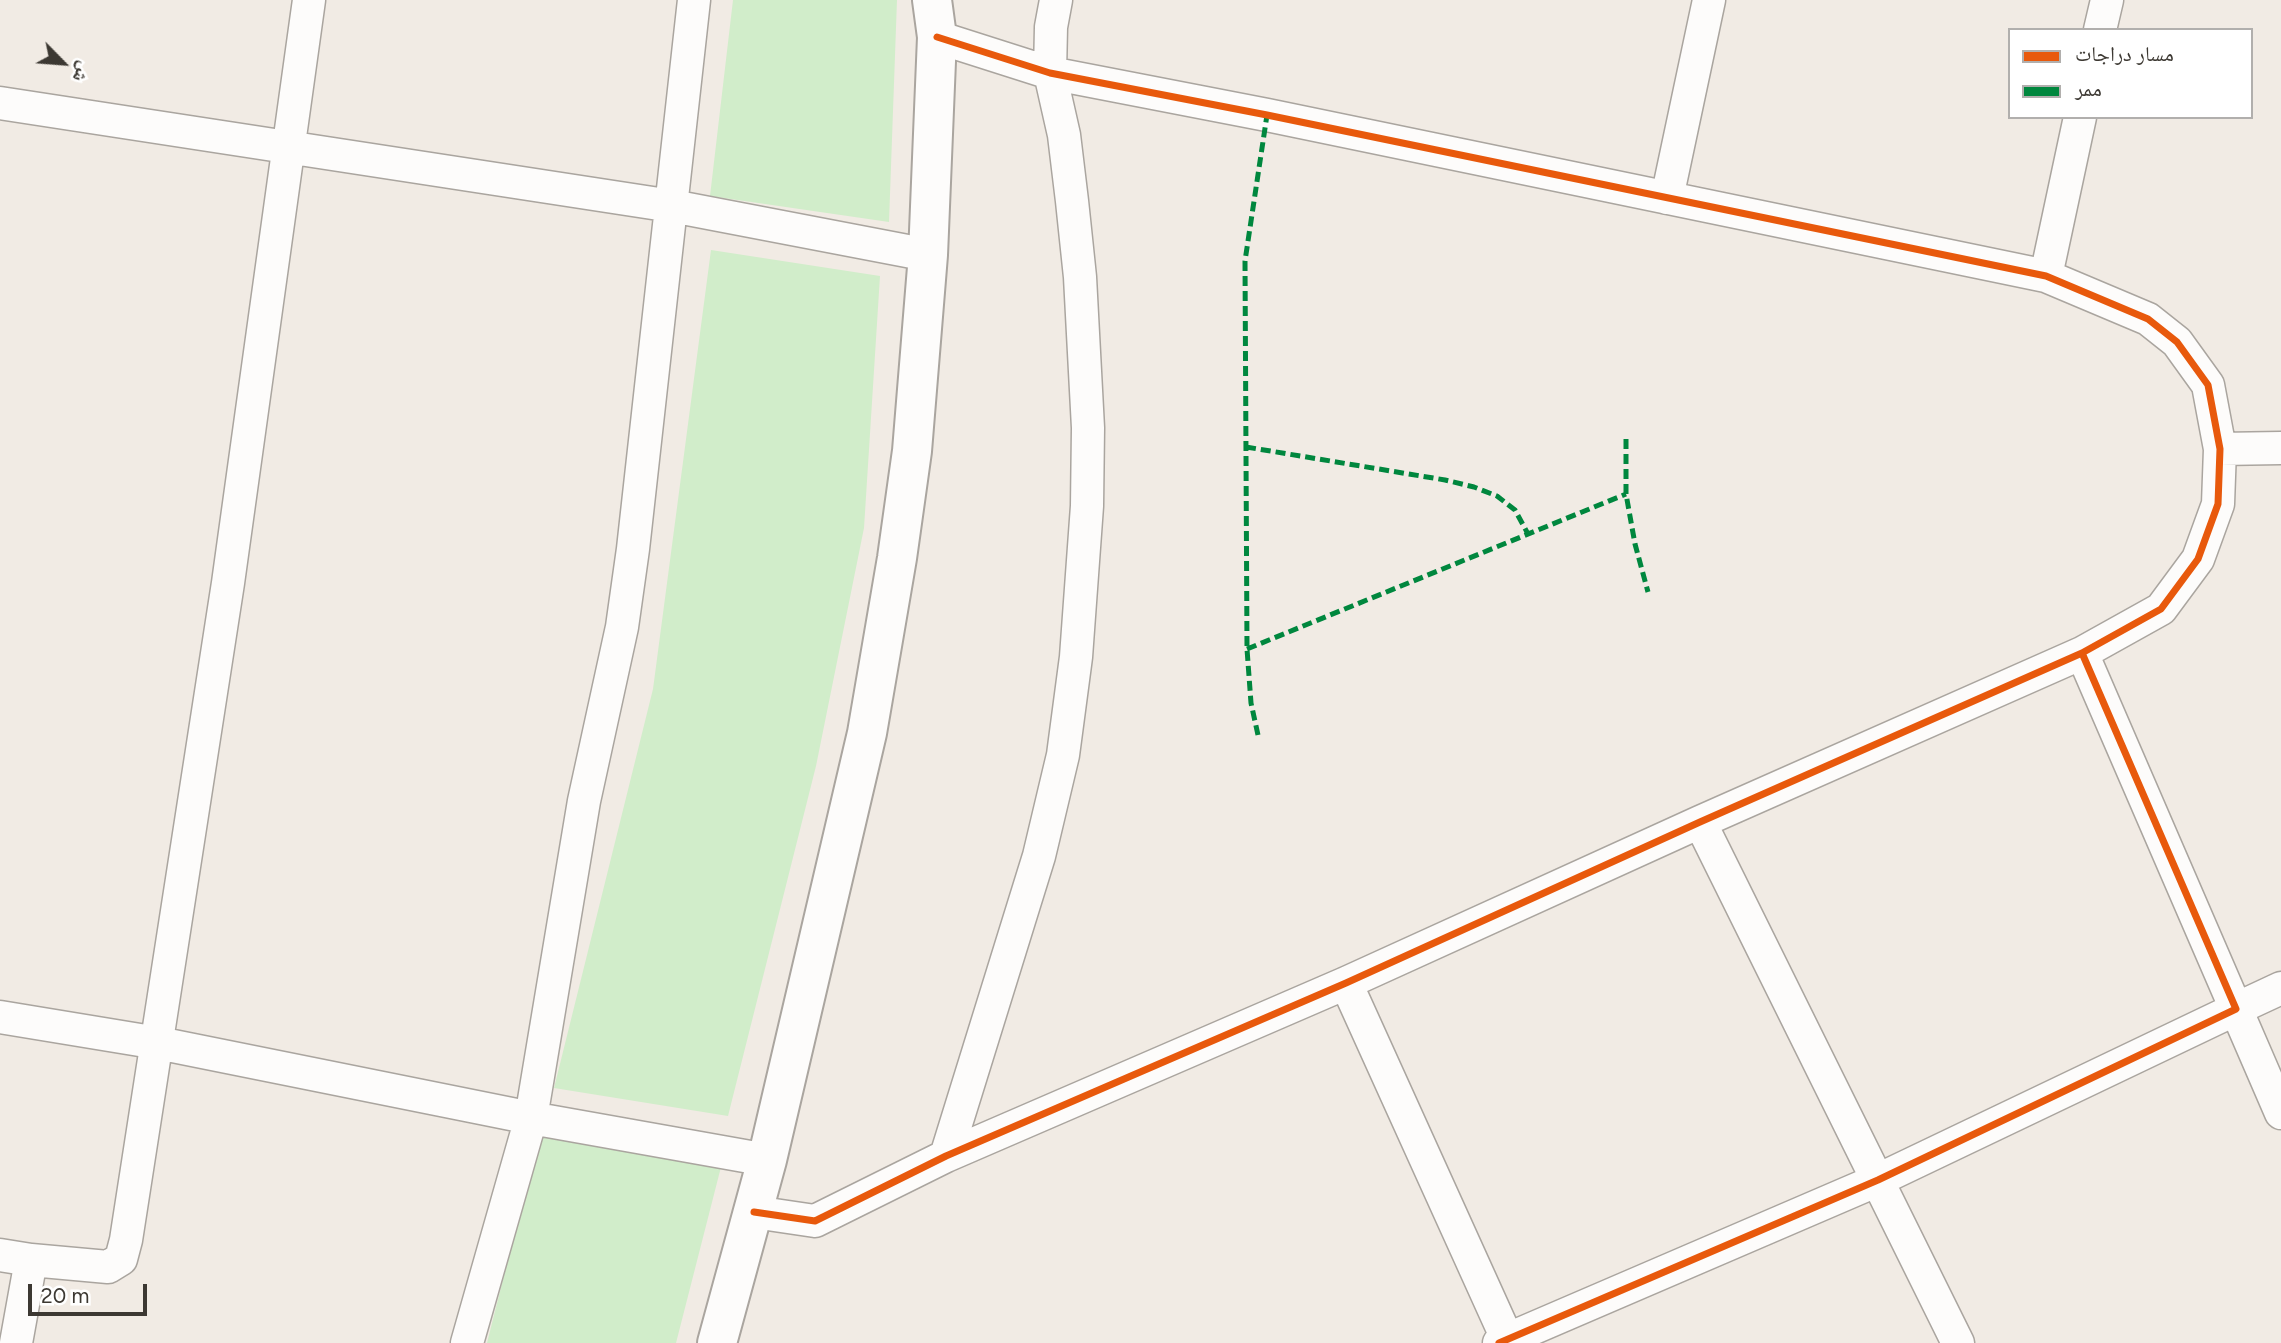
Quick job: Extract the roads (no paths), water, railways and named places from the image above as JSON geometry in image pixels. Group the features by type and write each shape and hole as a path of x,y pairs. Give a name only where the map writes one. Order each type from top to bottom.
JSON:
{"main road":[{"path":"717,1343 767,1160 867,733 897,558 912,451 928,255 935,18 947,0"}],"street":[{"path":"0,1255 108,1267 121,1259 132,1211 228,583 309,0"},
{"path":"467,1343 531,1118 584,802 622,627 694,0"},
{"path":"946,1156 1039,856 1063,755 1076,657 1087,506 1088,428 1080,277 1072,201 1064,135 1050,73 1051,27 1056,0"},
{"path":"1667,198 1709,0"},
{"path":"2100,28 2107,0"},
{"path":"754,1212 815,1222 946,1156 1346,983 2082,653 2161,609 2198,559 2218,504 2220,449 2208,385 2177,342 2148,319 2046,276 1281,117 1050,73 935,18"},
{"path":"0,103 672,206 928,255"},
{"path":"2046,276 2080,119"},
{"path":"2220,449 2281,448"},
{"path":"2082,653 2281,1113"},
{"path":"1700,822 1958,1343"},
{"path":"1346,983 1505,1342 1878,1180 2281,988"},
{"path":"0,1017 158,1043 531,1118 767,1160"},
{"path":"16,1343 31,1259"}]}
